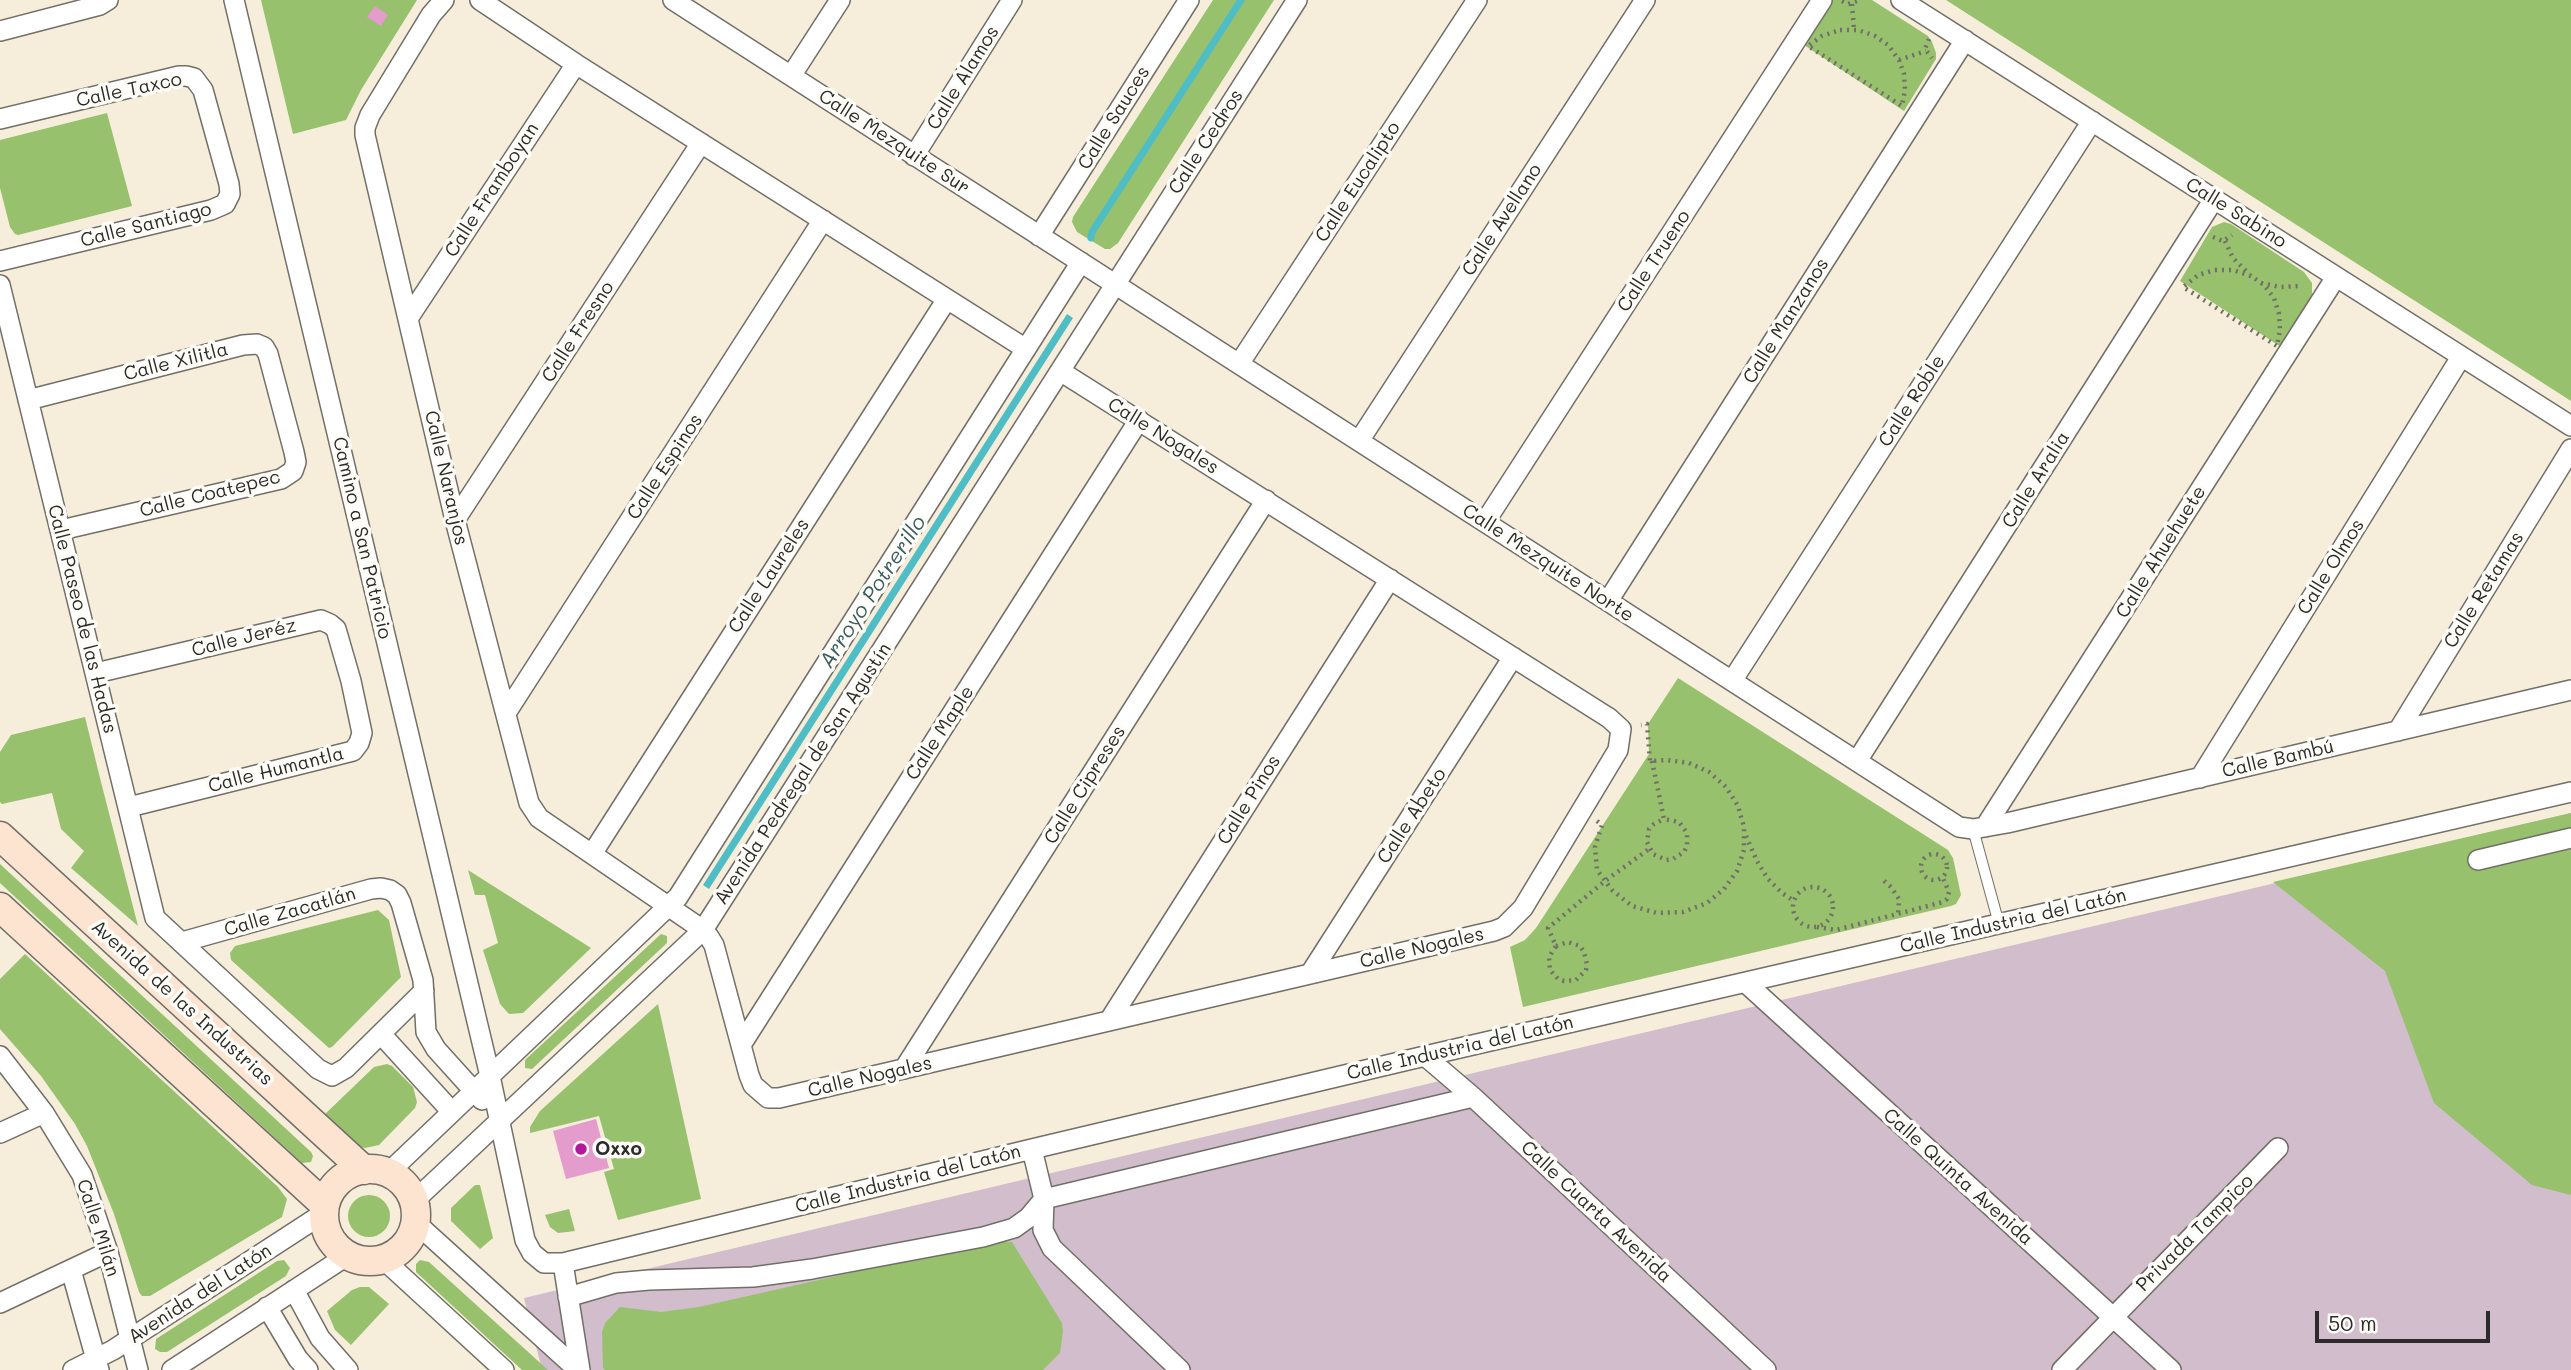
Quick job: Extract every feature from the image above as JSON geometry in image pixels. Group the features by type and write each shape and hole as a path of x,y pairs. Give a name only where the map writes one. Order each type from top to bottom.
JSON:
{"street":[{"path":"0,31 100,5 108,0"},
{"name":"Camino a San Patricio","path":"234,0 490,1076"},
{"name":"Calle Naranjos","path":"444,0 370,115 365,128 455,520 529,803 540,818 703,930"},
{"path":"480,0 576,64 1026,349"},
{"name":"Calle Mezquite Sur","path":"673,0 1115,284"},
{"path":"791,76 839,0"},
{"name":"Calle Alamos","path":"914,156 1012,0"},
{"name":"Calle Sauces","path":"1039,236 1189,0"},
{"name":"Calle Cedros","path":"1115,284 1297,0"},
{"name":"Calle Eucalipto","path":"1238,364 1477,0"},
{"name":"Calle Avellano","path":"1359,441 1646,0"},
{"name":"Calle Trueno","path":"1485,522 1822,0"},
{"name":"Calle Sabino","path":"1901,0 2571,426"},
{"name":"Calle Manzanos","path":"1608,601 1965,40"},
{"name":"Calle Framboyan","path":"409,317 576,64"},
{"name":"Calle Taxco","path":"0,119 186,76 194,79 203,90 217,138"},
{"name":"Calle Roble","path":"1732,681 2092,121"},
{"name":"Calle Santiago","path":"0,261 211,210 225,204 229,200 229,184 217,138"},
{"name":"Calle Fresno","path":"455,520 701,143"},
{"name":"Calle Aralia","path":"1857,761 2214,200"},
{"name":"Calle Espinos","path":"506,713 823,220"},
{"name":"Avenida Pedregal de San Agustín","path":"376,1171 452,1112 669,906 693,874 1081,262"},
{"name":"Calle Ahuehuete","path":"1979,828 2336,276"},
{"name":"Avenida Pedregal de San Agustín","path":"415,1212 499,1120 703,930 1115,284"},
{"name":"Calle Mezquite Norte","path":"1115,284 1959,827 1979,828"},
{"name":"Calle Paseo de las Hadas","path":"0,285 155,918 318,1069 331,1076 346,1068 381,1034"},
{"name":"Calle Laureles","path":"592,854 947,299"},
{"name":"Calle Xilitla","path":"29,400 250,343 264,347 268,354 282,405"},
{"name":"Calle Olmos","path":"2200,778 2461,357"},
{"name":"Calle Nogales","path":"703,930 714,945 753,1085 768,1098 779,1098 1494,931 1503,927 1523,908 1618,750 1620,729 1609,718 1060,371"},
{"name":"Calle Coatepec","path":"61,530 288,475 293,471 296,462 282,405"},
{"name":"Calle Maple","path":"741,1045 1139,421"},
{"name":"Calle Retamas","path":"2398,731 2571,449"},
{"name":"Calle Cipreses","path":"904,1069 1266,500"},
{"name":"Calle Pinos","path":"1109,1021 1390,579"},
{"name":"Calle Jeréz","path":"96,673 321,620 336,629 351,681"},
{"name":"Calle Abeto","path":"1310,974 1513,657"},
{"name":"Calle Humantla","path":"129,807 353,751 362,733 351,681"},
{"name":"Calle Bambú","path":"1979,828 2571,690"},
{"name":"Calle Industria del Latón","path":"563,1263 1425,1056 2571,792"},
{"name":"Avenida de las Industrias","path":"0,836 376,1171"},
{"path":"2478,860 2571,838"},
{"name":"Calle Zacatlán","path":"182,942 381,888 397,895 401,903 424,991"},
{"path":"0,907 325,1209 330,1238 348,1255 359,1260 383,1259 395,1254 405,1245 415,1212"},
{"name":"Calle Quinta Avenida","path":"1746,984 2171,1370"},
{"path":"424,991 426,1032 436,1049 499,1120"},
{"path":"424,991 381,1034 452,1112"},
{"name":"Calle Milán","path":"0,1056 44,1113 82,1175 108,1252 138,1370"},
{"name":"Calle Cuarta Avenida","path":"1425,1056 1473,1097 1766,1370"},
{"path":"490,1076 528,1247 537,1259 544,1263 563,1263 579,1370"},
{"path":"568,1297 616,1283 752,1277 812,1269 983,1237 1014,1228 1028,1219 1044,1199 1473,1097"},
{"path":"0,1133 44,1113"},
{"name":"Privada Tampico","path":"2062,1370 2278,1148"},
{"path":"1032,1149 1044,1199 1043,1230 1052,1248 1180,1370"},
{"path":"376,1171 399,1179 408,1189 415,1212 579,1370"},
{"name":"Avenida del Latón","path":"73,1370 97,1365 131,1339 325,1209 330,1192 339,1181 351,1174 376,1171"},
{"path":"0,1303 108,1252"},
{"path":"172,1370 348,1255"},
{"path":"383,1259 504,1370"},
{"name":"Calle Milán","path":"71,1270 97,1365"},
{"path":"294,1290 320,1338 348,1370"},
{"path":"267,1307 307,1370"}],"lane":[{"path":"1979,828 1999,924"}],"path":[{"path":"1841,0 1852,4 1860,0"},
{"path":"1852,4 1854,30"},
{"path":"1840,30 1854,30 1875,36 1888,46 1899,60 1904,74 1902,106 1808,46 1822,36 1840,30"},
{"path":"1929,38 1925,45 1926,51 1935,60"},
{"path":"1899,60 1926,51"},
{"path":"2225,241 2232,235 2233,228"},
{"path":"2211,233 2215,239 2225,241"},
{"path":"2225,241 2233,258 2274,298 2279,314 2277,346 2183,286 2198,275 2215,270 2233,270 2250,275"},
{"path":"2300,278 2298,286 2302,293"},
{"path":"2259,282 2280,287 2298,286"},
{"path":"1620,729 1647,724 1648,754 1652,761 1664,819"},
{"path":"1652,761 1689,763 1709,772 1726,787 1738,806 1749,844 1768,879 1794,901"},
{"path":"1582,809 1602,825 1595,847 1597,870 1612,890 1632,906 1657,913 1683,912 1707,903 1724,889 1737,871 1744,849 1744,827"},
{"path":"1664,819 1673,819 1684,827 1687,833 1684,852 1672,859 1659,858 1649,849 1647,842 1649,829 1664,819"},
{"path":"1556,946 1548,928 1649,849"},
{"path":"1929,855 1937,855 1944,860 1947,868 1942,876 1932,880 1922,873 1921,865 1929,855"},
{"path":"1817,927 1829,920 1833,902 1827,891 1808,887 1797,895 1794,914 1803,925 1836,930 1938,904 1947,899 1949,892 1942,876"},
{"path":"1884,881 1899,899 1898,915"},
{"path":"1568,942 1580,946 1584,951 1587,958 1586,970 1576,980 1558,979 1549,970 1549,957 1556,946 1568,942"}],"shaded area":[{"path":"2571,813 2571,1370 542,1370 524,1298"}],"green space":[{"path":"261,0 417,0 361,90 346,120 293,134"},
{"path":"1213,0 1274,0 1118,243 1105,249 1077,232 1072,222 1073,217"},
{"path":"1830,0 1872,0 1928,36 1932,42 1936,59 1904,111 1804,45"},
{"path":"1946,0 2571,0 2571,401"},
{"path":"107,113 132,206 15,234 10,227 0,188 0,140"},
{"path":"2224,222 2304,272 2312,283 2312,295 2281,347 2180,281 2212,227"},
{"path":"1678,678 1948,850 1953,858 1961,895 1956,904 1951,906 1523,1007 1510,947 1525,940 1536,928 1649,754 1648,724"},
{"path":"85,717 138,926 71,868 84,851 61,829 52,793 2,804 0,802 0,752 11,735"},
{"path":"2571,813 2571,1195 2532,1185 2434,1103 2385,971 2273,882"},
{"path":"0,864 311,1152 311,1162 302,1163 0,883"},
{"path":"468,870 591,948 523,1013 509,1014 500,1004 483,950 498,943 485,895 475,895"},
{"path":"378,910 389,920 401,977 332,1047 329,1048 231,960 230,953 235,946"},
{"path":"661,934 667,936 667,943 532,1069 525,1068 525,1060"},
{"path":"25,954 278,1187 287,1199 282,1217 150,1296 142,1296 87,1146 41,1076 0,1029 0,979"},
{"path":"658,1004 701,1199 618,1220 604,1172 614,1169 599,1116 530,1133 530,1127 540,1111"},
{"path":"387,1064 413,1087 417,1102 415,1108 379,1145 365,1148 357,1146 323,1116 374,1067"},
{"path":"475,1185 480,1185 493,1238 480,1249 451,1221 451,1208"},
{"path":"369,1195 384,1201 390,1216 384,1231 369,1237 354,1231 348,1216 354,1201"},
{"path":"569,1209 575,1231 558,1233 550,1227 545,1215"},
{"path":"992,1241 1012,1242 1062,1323 1060,1353 1043,1370 603,1368 602,1332 605,1323 620,1307 661,1312 699,1307"},
{"path":"284,1260 290,1268 286,1276 167,1352 155,1349 156,1339 277,1261"},
{"path":"420,1260 429,1262 548,1370 522,1370 416,1272 416,1264"},
{"path":"369,1287 389,1304 351,1345 335,1330 327,1311 352,1290"}],"water":[{"path":"1067,314 1073,318 709,889 703,885"}],"building":[{"path":"375,6 388,15 381,26 367,17"},
{"name":"Oxxo","path":"596,1119 609,1168 566,1179 553,1131"}],"waterway":[{"name":"Arroyo Potrerillo","path":"1091,238 1092,232 1241,0"}],"place":[{"name":"Oxxo","path":"581,1149"}]}
